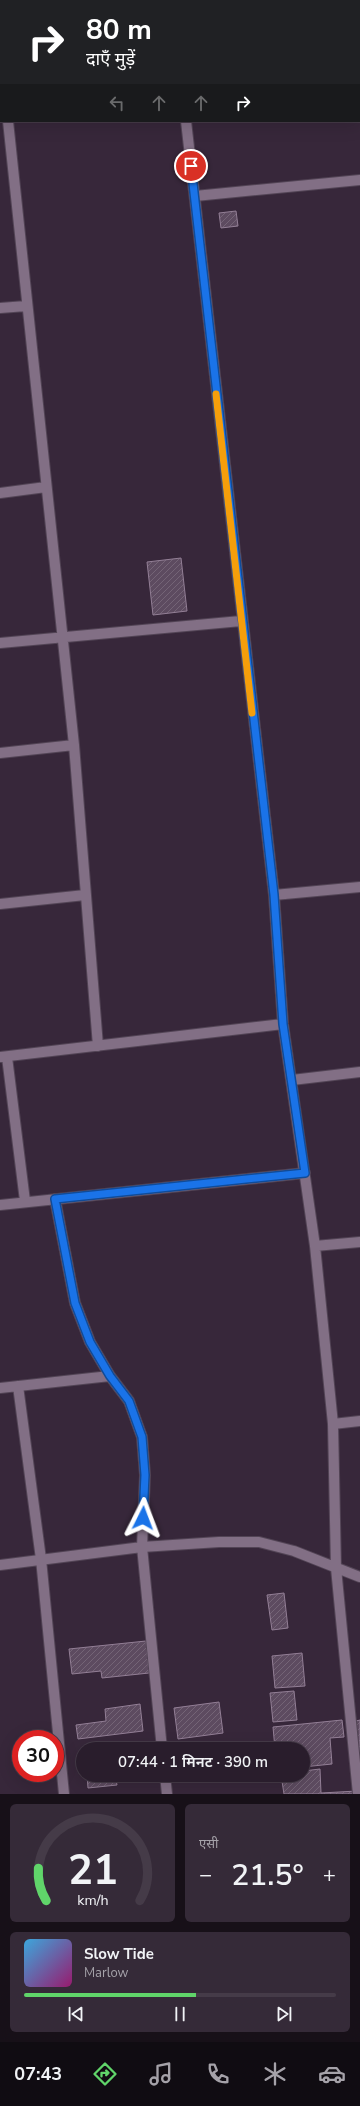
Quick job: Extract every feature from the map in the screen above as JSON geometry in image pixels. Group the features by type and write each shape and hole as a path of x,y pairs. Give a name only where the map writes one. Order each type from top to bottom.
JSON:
{"street":[{"path":"186,122 241,621 274,895 283,1024 315,1246 333,1424 336,1568 358,1794"},
{"path":"6,124 74,745 98,1046"},
{"path":"195,196 360,180"},
{"path":"0,308 26,306"},
{"path":"0,493 46,487"},
{"path":"0,644 63,636 241,621"},
{"path":"0,753 74,745"},
{"path":"274,895 360,887"},
{"path":"0,904 86,895"},
{"path":"25,1201 3,1057 283,1024"},
{"path":"292,1080 360,1072"},
{"path":"0,1205 25,1201 305,1173"},
{"path":"55,1199 75,1303 90,1342 110,1376 129,1401 142,1437 145,1475 142,1547 161,1742"},
{"path":"315,1246 360,1242"},
{"path":"0,1388 110,1376"},
{"path":"18,1386 40,1559 64,1794"},
{"path":"333,1424 360,1421"},
{"path":"0,1565 142,1547 219,1542 259,1542 294,1550 360,1577"},
{"path":"166,1782 167,1794"}],"building":[{"path":"236,211 238,226 221,228 219,213"},
{"path":"181,558 187,611 153,615 147,562"},
{"path":"284,1593 288,1628 272,1630 267,1595"},
{"path":"146,1641 149,1673 102,1678 101,1671 72,1674 69,1649"},
{"path":"302,1653 305,1686 275,1688 272,1656"},
{"path":"294,1691 297,1720 273,1722 270,1693"},
{"path":"219,1702 223,1733 178,1739 174,1708"},
{"path":"140,1704 143,1731 78,1739 76,1725 106,1721 105,1709"},
{"path":"342,1720 344,1737 330,1738 332,1764 310,1766 310,1742 274,1742 273,1727"},
{"path":"360,1720 360,1764 352,1722"},
{"path":"320,1769 321,1793 357,1791 357,1794 284,1794 282,1782 310,1782 310,1770"},
{"path":"88,1782 116,1782 117,1785 88,1788"}],"slow traffic":[{"path":"216,394 252,713"}],"route":[{"path":"143,1518 145,1475 142,1437 129,1401 110,1376 90,1342 75,1303 55,1199 305,1173 283,1024 274,895 241,621 191,166"}]}
